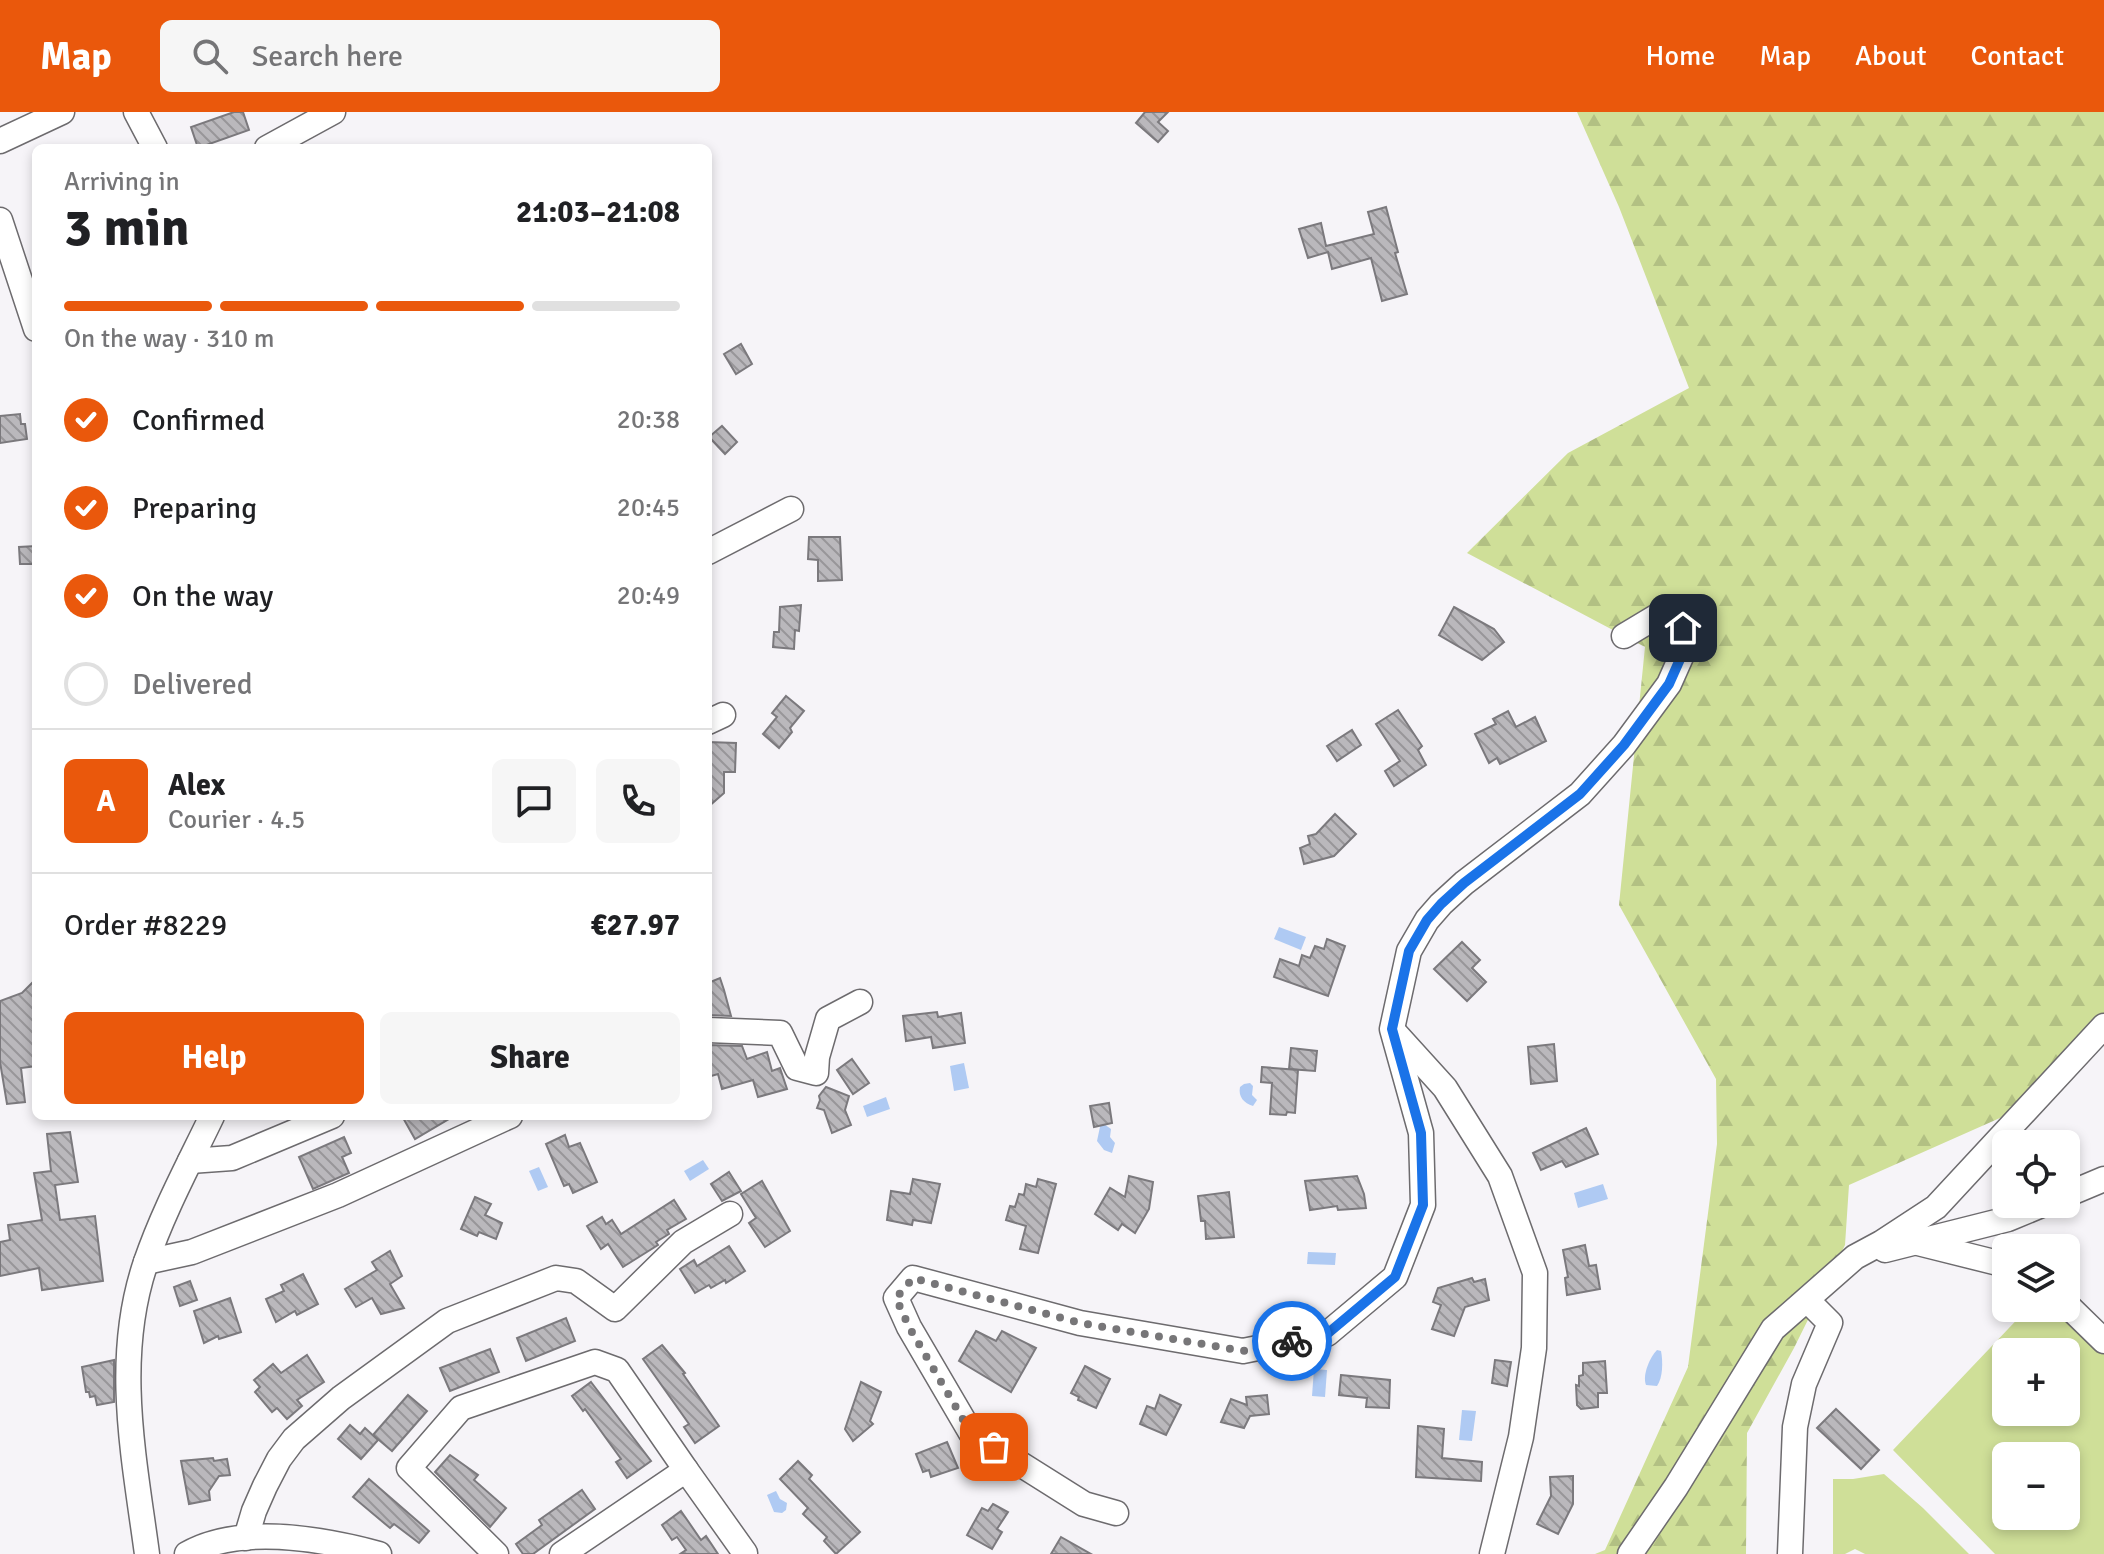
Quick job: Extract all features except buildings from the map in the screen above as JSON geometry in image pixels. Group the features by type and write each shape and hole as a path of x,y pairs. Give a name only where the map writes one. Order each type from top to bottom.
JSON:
{"street":[{"path":"0,141 62,112"},
{"path":"136,112 153,144"},
{"path":"274,144 333,112"},
{"path":"0,220 32,317"},
{"path":"712,550 791,509"},
{"path":"1116,1513 1084,1504 971,1433 909,1327 896,1298 913,1278 1080,1323 1243,1351 1327,1334 1395,1277 1423,1205 1421,1133 1392,1029 1409,951 1427,920 1464,883 1580,794 1624,745 1669,684 1685,648 1683,628 1659,615 1624,636"},
{"path":"712,1030 780,1033 797,1068 816,1073 817,1057 828,1019 860,1002"},
{"path":"1630,1554 1676,1487 1773,1329 1855,1257 1936,1207 2104,1026"},
{"path":"1392,1029 1445,1088 1500,1176 1535,1273 1534,1348 1521,1437 1492,1554"},
{"path":"147,1554 127,1390 134,1309 146,1262 210,1120"},
{"path":"190,1161 232,1158 322,1120"},
{"path":"146,1262 192,1252 338,1195 501,1120"},
{"path":"2080,1189 2104,1179"},
{"path":"246,1538 265,1486 294,1439 341,1398 447,1321 556,1278 576,1281 615,1309 683,1242 730,1214"},
{"path":"1855,1257 2010,1218"},
{"path":"1916,1242 1992,1261"},
{"path":"1790,1554 1795,1427 1804,1384 1830,1323 1807,1300"},
{"path":"2080,1318 2104,1341"},
{"path":"496,1554 409,1468 461,1408 595,1362 617,1370 745,1553"},
{"path":"562,1554 686,1470"},
{"path":"187,1554 216,1542 246,1538 313,1540 379,1554"}],"green space":[{"path":"1577,112 2104,112 2104,1020 2018,1110 1849,1185 1845,1245 1747,1433 1746,1554 1595,1554 1605,1550 1688,1367 1717,1144 1716,1079 1619,905 1645,647 1467,553 1568,453 1689,388 1619,207"},
{"path":"2080,1302 2104,1325 2104,1554 1995,1554 1893,1450 1992,1346 1992,1426 2080,1426 2080,1338 1999,1338 2015,1322 2080,1322"},
{"path":"1884,1474 1969,1554 1865,1554 1855,1549 1845,1554 1833,1554 1833,1479"}],"water":[{"path":"1279,927 1306,937 1301,950 1274,939"},
{"path":"964,1063 969,1088 954,1091 950,1066"},
{"path":"1244,1084 1253,1086 1252,1095 1257,1100 1253,1106 1241,1097 1240,1087"},
{"path":"886,1097 890,1109 867,1117 863,1106"},
{"path":"1101,1122 1111,1129 1110,1137 1115,1143 1112,1153 1104,1150 1097,1141"},
{"path":"703,1160 709,1169 690,1181 684,1171"},
{"path":"539,1167 548,1187 538,1191 529,1171"},
{"path":"1603,1184 1608,1199 1578,1208 1574,1193"},
{"path":"1308,1252 1336,1253 1335,1265 1307,1264"},
{"path":"1657,1350 1662,1355 1660,1379 1657,1386 1646,1385 1647,1366"},
{"path":"1314,1369 1327,1370 1325,1397 1312,1396"},
{"path":"1462,1410 1476,1411 1472,1441 1459,1440"},
{"path":"776,1491 780,1499 787,1503 782,1513 774,1512 767,1495"}],"way so far":[{"path":"994,1447 971,1433 909,1327 896,1298 913,1278 1080,1323 1243,1351 1292,1341"}],"route":[{"path":"1292,1341 1327,1334 1395,1277 1423,1205 1421,1133 1392,1029 1409,951 1427,920 1441,904 1580,794 1624,745 1669,684 1685,648 1683,628"}]}
